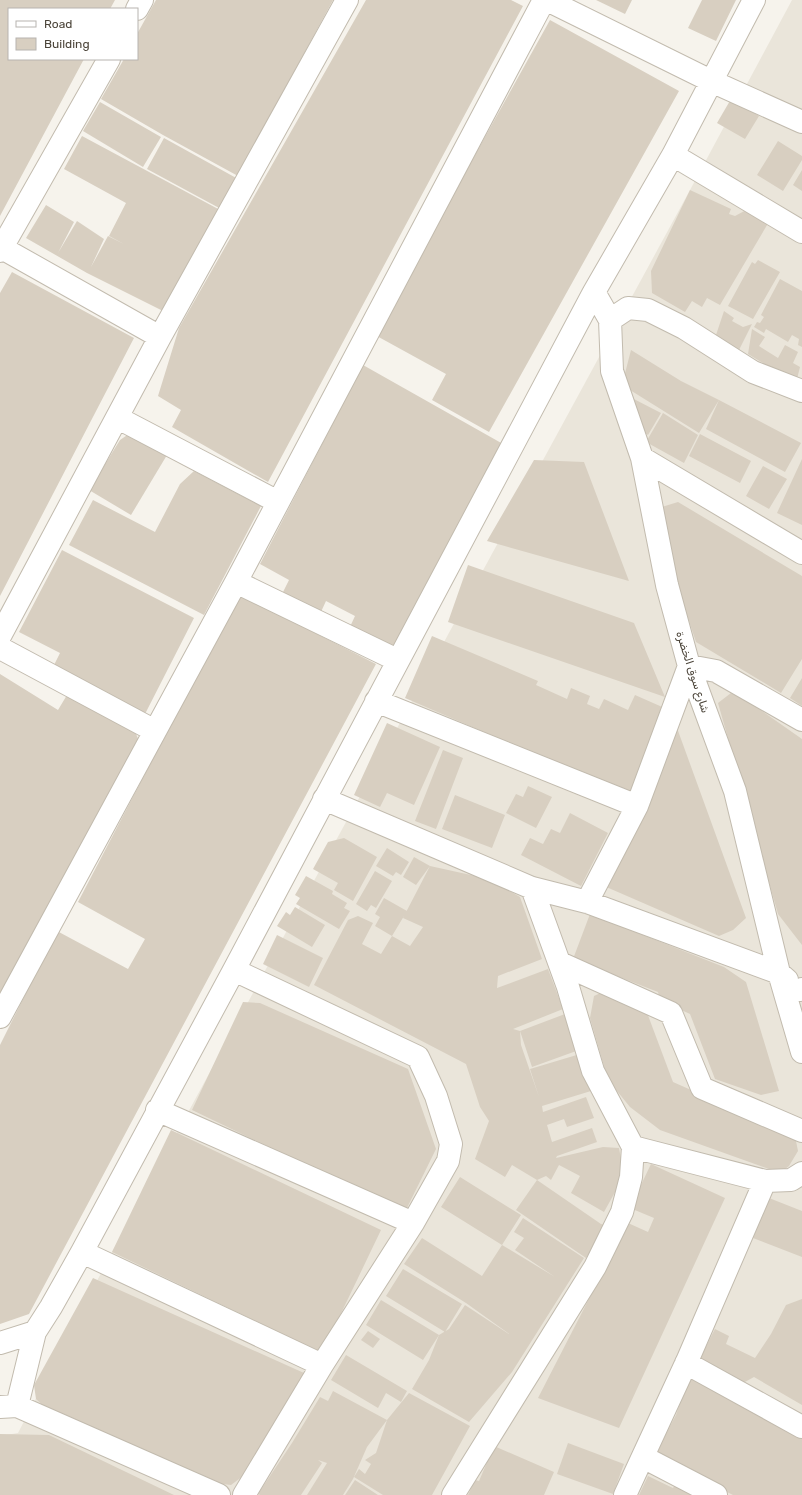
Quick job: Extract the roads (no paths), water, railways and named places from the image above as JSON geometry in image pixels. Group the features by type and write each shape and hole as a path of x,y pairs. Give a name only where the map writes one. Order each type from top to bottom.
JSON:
{"street":[{"path":"0,636 160,337 347,0"},
{"path":"0,1017 236,582 546,0 711,81 802,122"},
{"path":"219,1495 8,1407 35,1332 82,1252 234,970 594,292 673,155 754,0"},
{"path":"108,60 1,250 160,337"},
{"path":"673,155 802,232"},
{"name":"شارع سوق الخضرة","path":"594,292 610,320 612,371 642,458 667,585 689,666 735,791 779,973 802,1052"},
{"path":"610,320 628,308 648,310 684,328 753,372 802,391"},
{"path":"118,418 278,502"},
{"path":"642,458 802,554"},
{"path":"236,582 398,660"},
{"path":"0,648 155,731"},
{"path":"587,902 637,806 689,666 716,671 802,720"},
{"path":"376,701 637,806"},
{"path":"324,799 532,888 587,902 779,973 801,990"},
{"path":"453,1495 595,1267 622,1212 631,1177 633,1147 593,1071 560,963 532,888"},
{"path":"560,963 671,1013 702,1088 802,1131"},
{"path":"234,970 418,1057 436,1096 450,1144 448,1161 413,1223 322,1365 244,1495"},
{"path":"158,1110 413,1223"},
{"path":"633,1147 765,1181 791,1180 802,1173"},
{"path":"625,1495 686,1363 765,1181"},
{"path":"82,1252 322,1365"},
{"path":"0,1343 35,1332"},
{"path":"686,1363 802,1426"},
{"path":"643,1457 716,1495"}]}
